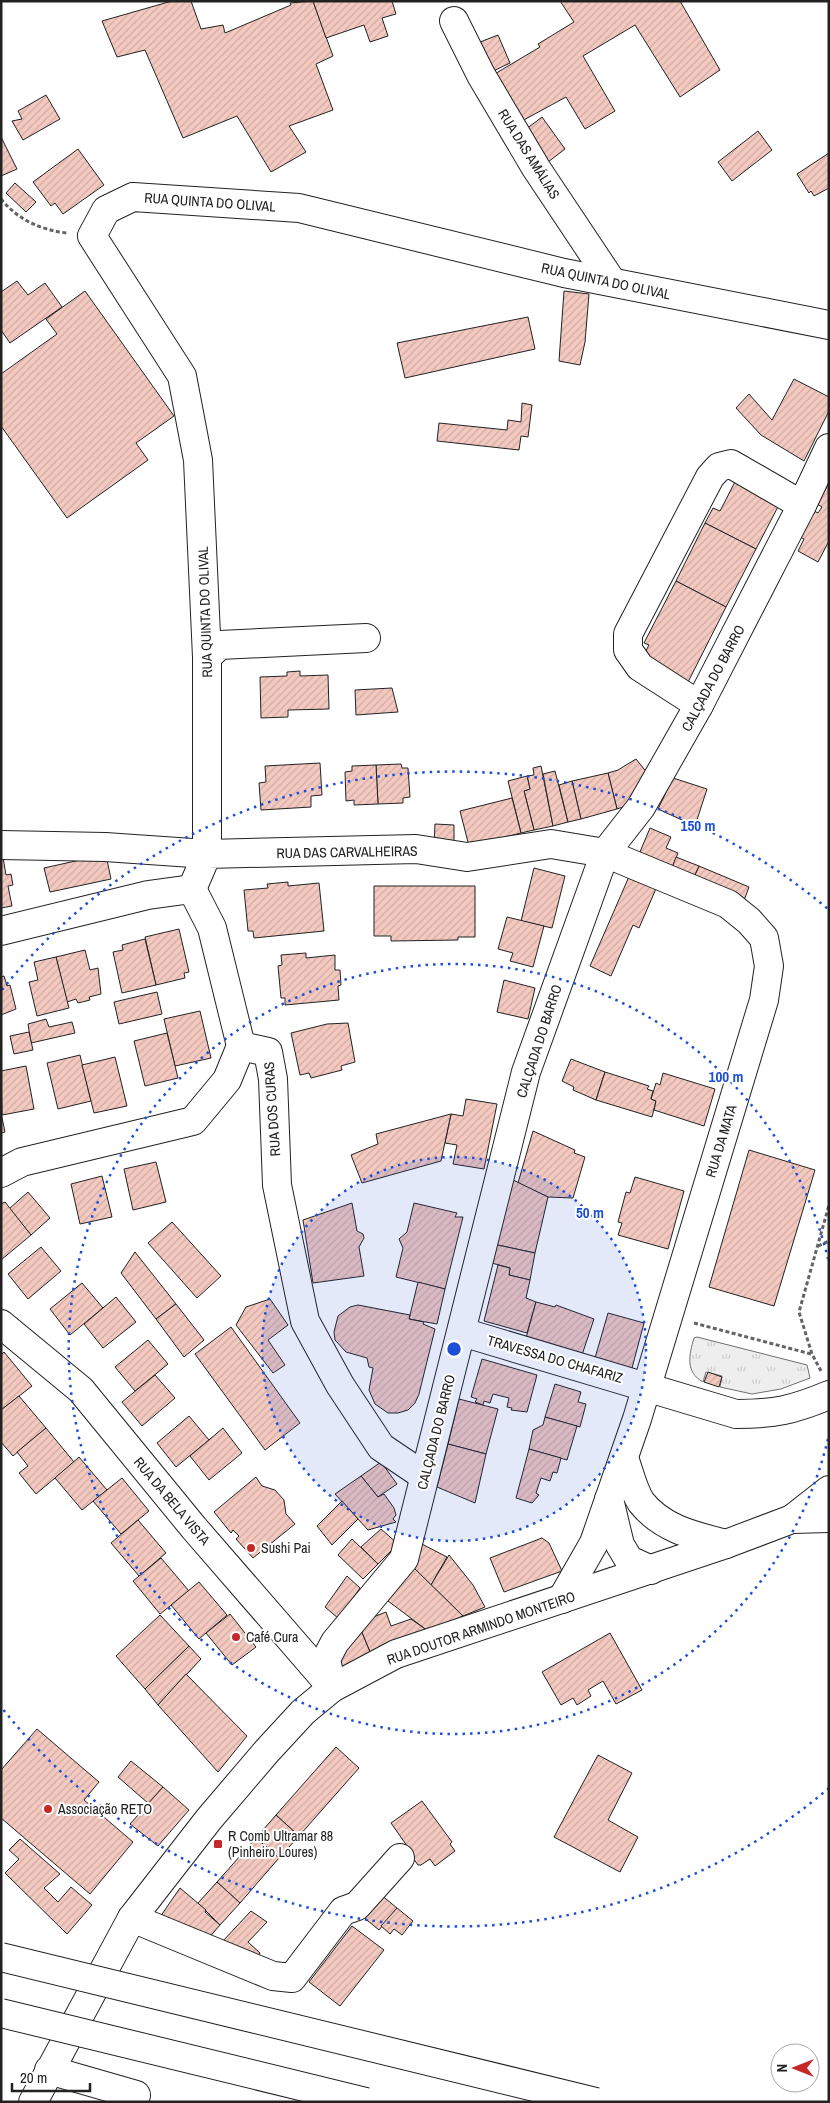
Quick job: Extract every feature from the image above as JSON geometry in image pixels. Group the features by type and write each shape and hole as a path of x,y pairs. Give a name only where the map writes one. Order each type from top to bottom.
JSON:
{"main road":[{"name":"RUA DAS AMÁLIAS","path":"454,21 481,75 536,168 612,282"},
{"name":"RUA QUINTA DO OLIVAL","path":"207,854 207,657 198,460 182,376 92,236 106,210 133,197 299,208 564,273 829,326"},
{"name":"CALÇADA DO BARRO","path":"332,1688 326,1659 335,1642 404,1559 416,1518 424,1476 462,1332 526,1072 605,853 641,807 700,705 829,448"},
{"path":"700,705 640,667 628,650 628,634 710,477 719,467 731,464 802,505"},
{"path":"207,657 220,645 366,638"},
{"name":"RUA DAS CARVALHEIRAS","path":"1,845 105,847 207,854 416,849 467,857 551,844 605,853"},
{"name":"RUA DA MATA","path":"562,1599 594,1543 624,1458 764,1000 769,966 764,938 749,920 728,904 605,853"},
{"path":"192,890 207,854"},
{"path":"1,931 148,895 192,890"},
{"path":"1,1173 22,1162 193,1121 227,1080 242,1046 212,928 192,890"},
{"name":"RUA DOS CURAS","path":"242,1046 268,1052 274,1079 277,1185 305,1321 340,1384 382,1447 424,1476"},
{"name":"RUA DA BELA VISTA","path":"1,1324 81,1390 194,1528 332,1688"},
{"name":"TRAVESSA DO CHAFARIZ","path":"462,1332 736,1414 769,1414 802,1406 827,1386"},
{"path":"624,1458 640,1500 662,1522 690,1534 726,1544"},
{"name":"RUA DOUTOR ARMINDO MONTEIRO","path":"33,2102 132,1918 209,1819 267,1752 303,1712 332,1688 396,1654 651,1570 792,1519 829,1490"},
{"path":"609,1499 620,1545 630,1560 651,1570"},
{"name":"RUA DOUTOR ARMINDO MONTEIRO","path":"792,1519 829,1518"},
{"path":"132,1918 273,1976 292,1978 343,1911 357,1906 400,1858"},
{"path":"1,1957 596,2102"},
{"path":"1,2013 366,2102"},
{"path":"49,2070 136,2095 134,2102"}],"path":[{"path":"1,199 12,213 48,231 92,236"},
{"path":"827,1386 812,1354 798,1312 829,1205"},
{"path":"817,1246 829,1241"},
{"path":"692,1323 812,1354"}],"green space":[{"path":"697,1337 807,1365 810,1378 781,1389 752,1394 720,1387 722,1376 706,1372 703,1382 693,1373 690,1363 692,1344 694,1338"}],"building":[{"path":"172,1 191,1 201,29 223,25 225,33 291,5 290,3 313,1 333,56 316,64 333,110 289,126 306,152 271,172 237,116 183,138 145,50 117,57 102,21"},
{"path":"313,1 392,1 396,14 382,18 388,36 370,42 364,25 326,38"},
{"path":"560,1 680,1 720,70 680,97 635,25 583,56 615,111 585,129 566,97 520,122 488,78 540,47 538,44 574,22"},
{"path":"498,35 510,63 487,74 475,44"},
{"path":"46,95 60,119 23,140 12,121 22,119 18,111"},
{"path":"542,117 565,149 548,162 525,130"},
{"path":"758,131 772,150 732,181 718,162"},
{"path":"1,137 17,169 1,176"},
{"path":"78,149 104,185 63,214 55,203 51,206 33,182"},
{"path":"829,153 829,188 814,196 811,191 809,193 797,174"},
{"path":"15,183 36,202 26,212 6,193"},
{"path":"17,281 28,295 45,283 62,307 10,343 1,330 1,292"},
{"path":"85,291 174,416 136,443 148,460 67,518 1,426 1,374 57,334 46,319"},
{"path":"564,291 589,294 585,342 580,365 559,361"},
{"path":"528,317 535,349 405,378 397,343"},
{"path":"794,379 829,397 829,411 804,461 761,435 736,408 749,394 772,420"},
{"path":"522,403 532,405 528,437 521,436 519,450 437,441 439,423 507,430 508,420 521,422"},
{"path":"737,478 781,501 756,549 705,523 713,508 720,511"},
{"path":"829,483 829,541 818,562 798,551 804,539 800,537 814,511 818,513 822,507 817,504"},
{"path":"705,523 756,549 726,607 676,581"},
{"path":"676,581 726,607 686,686 640,662 649,645 644,643"},
{"path":"300,671 300,676 328,675 329,709 288,710 288,717 261,718 260,677 287,676 287,672"},
{"path":"392,688 398,712 356,715 355,690"},
{"path":"636,759 648,774 629,805 617,809 608,773 618,770"},
{"path":"320,763 322,795 311,796 311,807 261,810 259,783 266,782 265,766"},
{"path":"401,764 402,768 408,768 410,797 403,798 403,803 378,804 376,765"},
{"path":"376,765 378,804 354,805 354,800 346,801 345,772 352,771 352,766"},
{"path":"541,766 553,826 534,830 524,791 530,789 527,776 534,775 533,768"},
{"path":"555,771 568,822 553,826 543,774"},
{"path":"608,773 617,809 581,819 572,781"},
{"path":"527,776 530,789 524,791 534,830 521,833 508,781"},
{"path":"673,778 707,789 695,826 658,809"},
{"path":"572,781 581,819 568,822 559,785"},
{"path":"512,798 521,833 469,846 460,811"},
{"path":"435,824 454,825 454,845 434,845"},
{"path":"650,828 671,837 666,848 678,853 670,873 637,859"},
{"path":"1,857 3,857 6,875 11,874 13,885 8,886 12,906 1,908"},
{"path":"676,857 699,866 692,882 670,873"},
{"path":"80,860 107,860 111,879 50,892 44,868"},
{"path":"699,866 749,887 743,903 692,882"},
{"path":"534,868 565,876 552,928 521,921"},
{"path":"631,872 658,884 639,928 633,925 611,976 590,966"},
{"path":"288,882 288,886 319,883 324,931 254,938 253,931 248,931 244,890 268,888 267,884"},
{"path":"374,886 475,886 475,937 458,937 458,940 391,941 391,936 374,936"},
{"path":"507,917 544,926 533,967 510,961 513,953 498,949"},
{"path":"179,929 189,972 184,973 185,978 156,985 145,937"},
{"path":"145,939 156,985 122,993 113,952 123,950 122,945"},
{"path":"85,950 90,970 98,968 101,994 89,997 90,1000 78,1003 76,999 67,1002 56,957"},
{"path":"306,953 306,958 335,955 335,970 340,970 339,1000 285,1005 285,998 281,998 278,966 282,965 281,955"},
{"path":"56,957 69,1008 37,1016 29,982 38,980 34,962"},
{"path":"4,976 7,986 10,985 16,1009 1,1015 1,977"},
{"path":"504,980 535,988 528,1019 497,1012"},
{"path":"157,992 162,1014 119,1024 114,1002"},
{"path":"200,1011 211,1058 175,1066 164,1019"},
{"path":"46,1019 49,1027 72,1022 75,1033 31,1043 28,1024"},
{"path":"348,1023 355,1062 341,1066 342,1070 311,1078 309,1073 300,1075 291,1033 327,1024"},
{"path":"29,1032 33,1050 14,1054 10,1036"},
{"path":"167,1033 178,1078 145,1086 134,1041"},
{"path":"80,1055 91,1101 58,1109 47,1063"},
{"path":"115,1057 127,1106 94,1113 82,1065"},
{"path":"571,1059 605,1072 596,1100 573,1090 574,1087 562,1081"},
{"path":"26,1066 34,1109 2,1115 1,1071"},
{"path":"605,1072 649,1086 647,1089 653,1091 651,1099 656,1101 652,1117 596,1100"},
{"path":"663,1073 715,1089 704,1126 654,1110 656,1101 651,1099 656,1083 660,1085"},
{"path":"466,1099 497,1104 484,1169 453,1164 457,1145 445,1143 451,1114 463,1116"},
{"path":"1,1113 5,1132 1,1133"},
{"path":"451,1114 441,1161 362,1183 351,1155 378,1144 376,1134"},
{"path":"533,1131 575,1150 574,1153 585,1157 573,1198 548,1197 518,1183"},
{"path":"749,1150 815,1170 774,1306 709,1287"},
{"path":"156,1162 166,1202 133,1210 124,1169"},
{"path":"102,1176 112,1217 80,1224 71,1184"},
{"path":"635,1177 684,1191 668,1249 618,1235 622,1223 618,1222 626,1192 630,1193"},
{"path":"509,1178 548,1197 535,1253 493,1244"},
{"path":"28,1192 50,1218 31,1235 9,1209"},
{"path":"5,1202 31,1235 1,1260 1,1204"},
{"path":"352,1203 357,1231 363,1234 364,1238 359,1247 364,1276 313,1283 303,1220"},
{"path":"414,1203 457,1213 455,1217 463,1217 445,1289 396,1277 403,1248 399,1239 407,1232"},
{"path":"172,1222 221,1276 197,1298 148,1243"},
{"path":"493,1244 535,1253 530,1280 509,1275 510,1268 488,1262"},
{"path":"41,1247 61,1271 28,1299 8,1274"},
{"path":"135,1252 176,1304 156,1319 121,1273"},
{"path":"498,1265 510,1268 509,1275 530,1280 526,1298 536,1302 527,1333 484,1321"},
{"path":"418,1282 445,1289 437,1324 409,1319"},
{"path":"82,1283 103,1308 70,1335 50,1309"},
{"path":"116,1297 136,1322 103,1348 84,1324"},
{"path":"270,1299 288,1325 268,1340 285,1365 273,1373 236,1325 246,1307"},
{"path":"536,1302 555,1307 556,1305 594,1319 582,1355 526,1338"},
{"path":"176,1304 204,1340 184,1357 156,1319"},
{"path":"358,1305 410,1315 409,1319 424,1322 423,1324 435,1329 419,1394 415,1403 408,1410 388,1413 375,1404 369,1390 373,1368 369,1367 367,1358 346,1352 335,1340 334,1332 338,1316 350,1307"},
{"path":"608,1313 644,1323 632,1368 595,1358"},
{"path":"231,1327 300,1423 265,1450 195,1354"},
{"path":"148,1340 168,1364 135,1391 115,1367"},
{"path":"4,1352 32,1386 1,1410 1,1355"},
{"path":"482,1359 537,1375 527,1412 511,1410 512,1408 507,1407 509,1398 493,1394 490,1403 484,1401 483,1405 475,1402 477,1399 471,1397"},
{"path":"708,1372 722,1377 719,1387 704,1382"},
{"path":"155,1375 175,1398 142,1426 122,1402"},
{"path":"555,1384 581,1392 578,1402 586,1404 580,1427 545,1417"},
{"path":"19,1396 46,1428 13,1456 1,1442 1,1410"},
{"path":"459,1399 498,1409 486,1454 448,1444"},
{"path":"189,1416 209,1440 176,1467 157,1443"},
{"path":"545,1417 577,1426 567,1460 529,1449 533,1430 543,1425"},
{"path":"46,1428 74,1462 36,1494 19,1473 28,1466 17,1452"},
{"path":"223,1428 242,1453 209,1480 190,1456"},
{"path":"448,1444 486,1454 475,1503 437,1487"},
{"path":"529,1449 561,1458 557,1473 553,1472 550,1481 541,1478 536,1493 539,1495 532,1503 516,1498"},
{"path":"79,1457 107,1490 82,1510 55,1478"},
{"path":"381,1462 397,1484 378,1497 361,1476"},
{"path":"361,1476 378,1497 384,1494 394,1508 396,1515 393,1519 396,1522 368,1530 335,1494"},
{"path":"256,1477 262,1486 275,1490 284,1500 286,1514 295,1524 253,1558 236,1539 239,1536 233,1530 231,1533 214,1512"},
{"path":"122,1478 149,1511 121,1534 93,1501"},
{"path":"342,1501 358,1519 332,1545 317,1526"},
{"path":"138,1520 166,1553 139,1576 111,1543"},
{"path":"381,1529 398,1544 378,1564 361,1547"},
{"path":"542,1538 549,1543 562,1571 504,1592 490,1558"},
{"path":"352,1539 378,1564 363,1579 338,1555"},
{"path":"418,1542 447,1557 431,1585 411,1565"},
{"path":"449,1555 473,1585 485,1607 463,1616 431,1585"},
{"path":"161,1558 189,1591 160,1614 133,1581"},
{"path":"411,1565 463,1616 428,1631 384,1598"},
{"path":"347,1576 360,1588 339,1619 325,1607"},
{"path":"199,1582 227,1615 199,1639 171,1605"},
{"path":"386,1612 391,1626 411,1619 428,1631 370,1652 358,1623"},
{"path":"230,1614 256,1647 232,1665 206,1633"},
{"path":"160,1615 189,1646 145,1689 116,1656"},
{"path":"358,1623 370,1652 342,1668 333,1656"},
{"path":"610,1633 642,1690 616,1704 603,1681 588,1690 591,1696 577,1705 573,1698 561,1705 542,1672"},
{"path":"189,1646 201,1659 158,1705 145,1689"},
{"path":"186,1674 247,1736 218,1772 158,1705"},
{"name":"Associação RETO","path":"37,1729 99,1782 84,1800 133,1842 90,1894 1,1818 1,1770"},
{"path":"336,1747 359,1768 299,1836 276,1815"},
{"path":"598,1755 632,1773 608,1820 638,1837 620,1872 554,1837"},
{"path":"131,1761 163,1787 149,1804 118,1777"},
{"path":"163,1787 189,1810 158,1846 130,1824"},
{"path":"422,1801 452,1842 450,1844 455,1851 435,1866 430,1859 418,1865 391,1823"},
{"path":"276,1815 299,1836 279,1858 256,1838"},
{"path":"256,1838 279,1858 240,1903 217,1882"},
{"path":"20,1839 60,1874 44,1888 58,1902 71,1887 92,1905 67,1934 5,1873 19,1859 9,1850"},
{"path":"217,1882 240,1903 220,1925 198,1903"},
{"path":"180,1888 206,1910 205,1912 220,1925 207,1940 160,1917"},
{"path":"380,1894 397,1908 379,1930 362,1916"},
{"path":"397,1908 413,1921 402,1935 394,1929 390,1934 381,1926"},
{"path":"251,1911 267,1922 248,1942 260,1953 256,1959 222,1942"},
{"path":"352,1926 384,1950 340,2006 309,1982"}],"place":[{"name":"Sushi Pai","path":"251,1548"},
{"name":"Café Cura","path":"236,1637"},
{"name":"Associação RETO","path":"48,1809"},
{"name":"R Comb Ultramar 88 (Pinheiro Loures)","path":"218,1844"}]}
